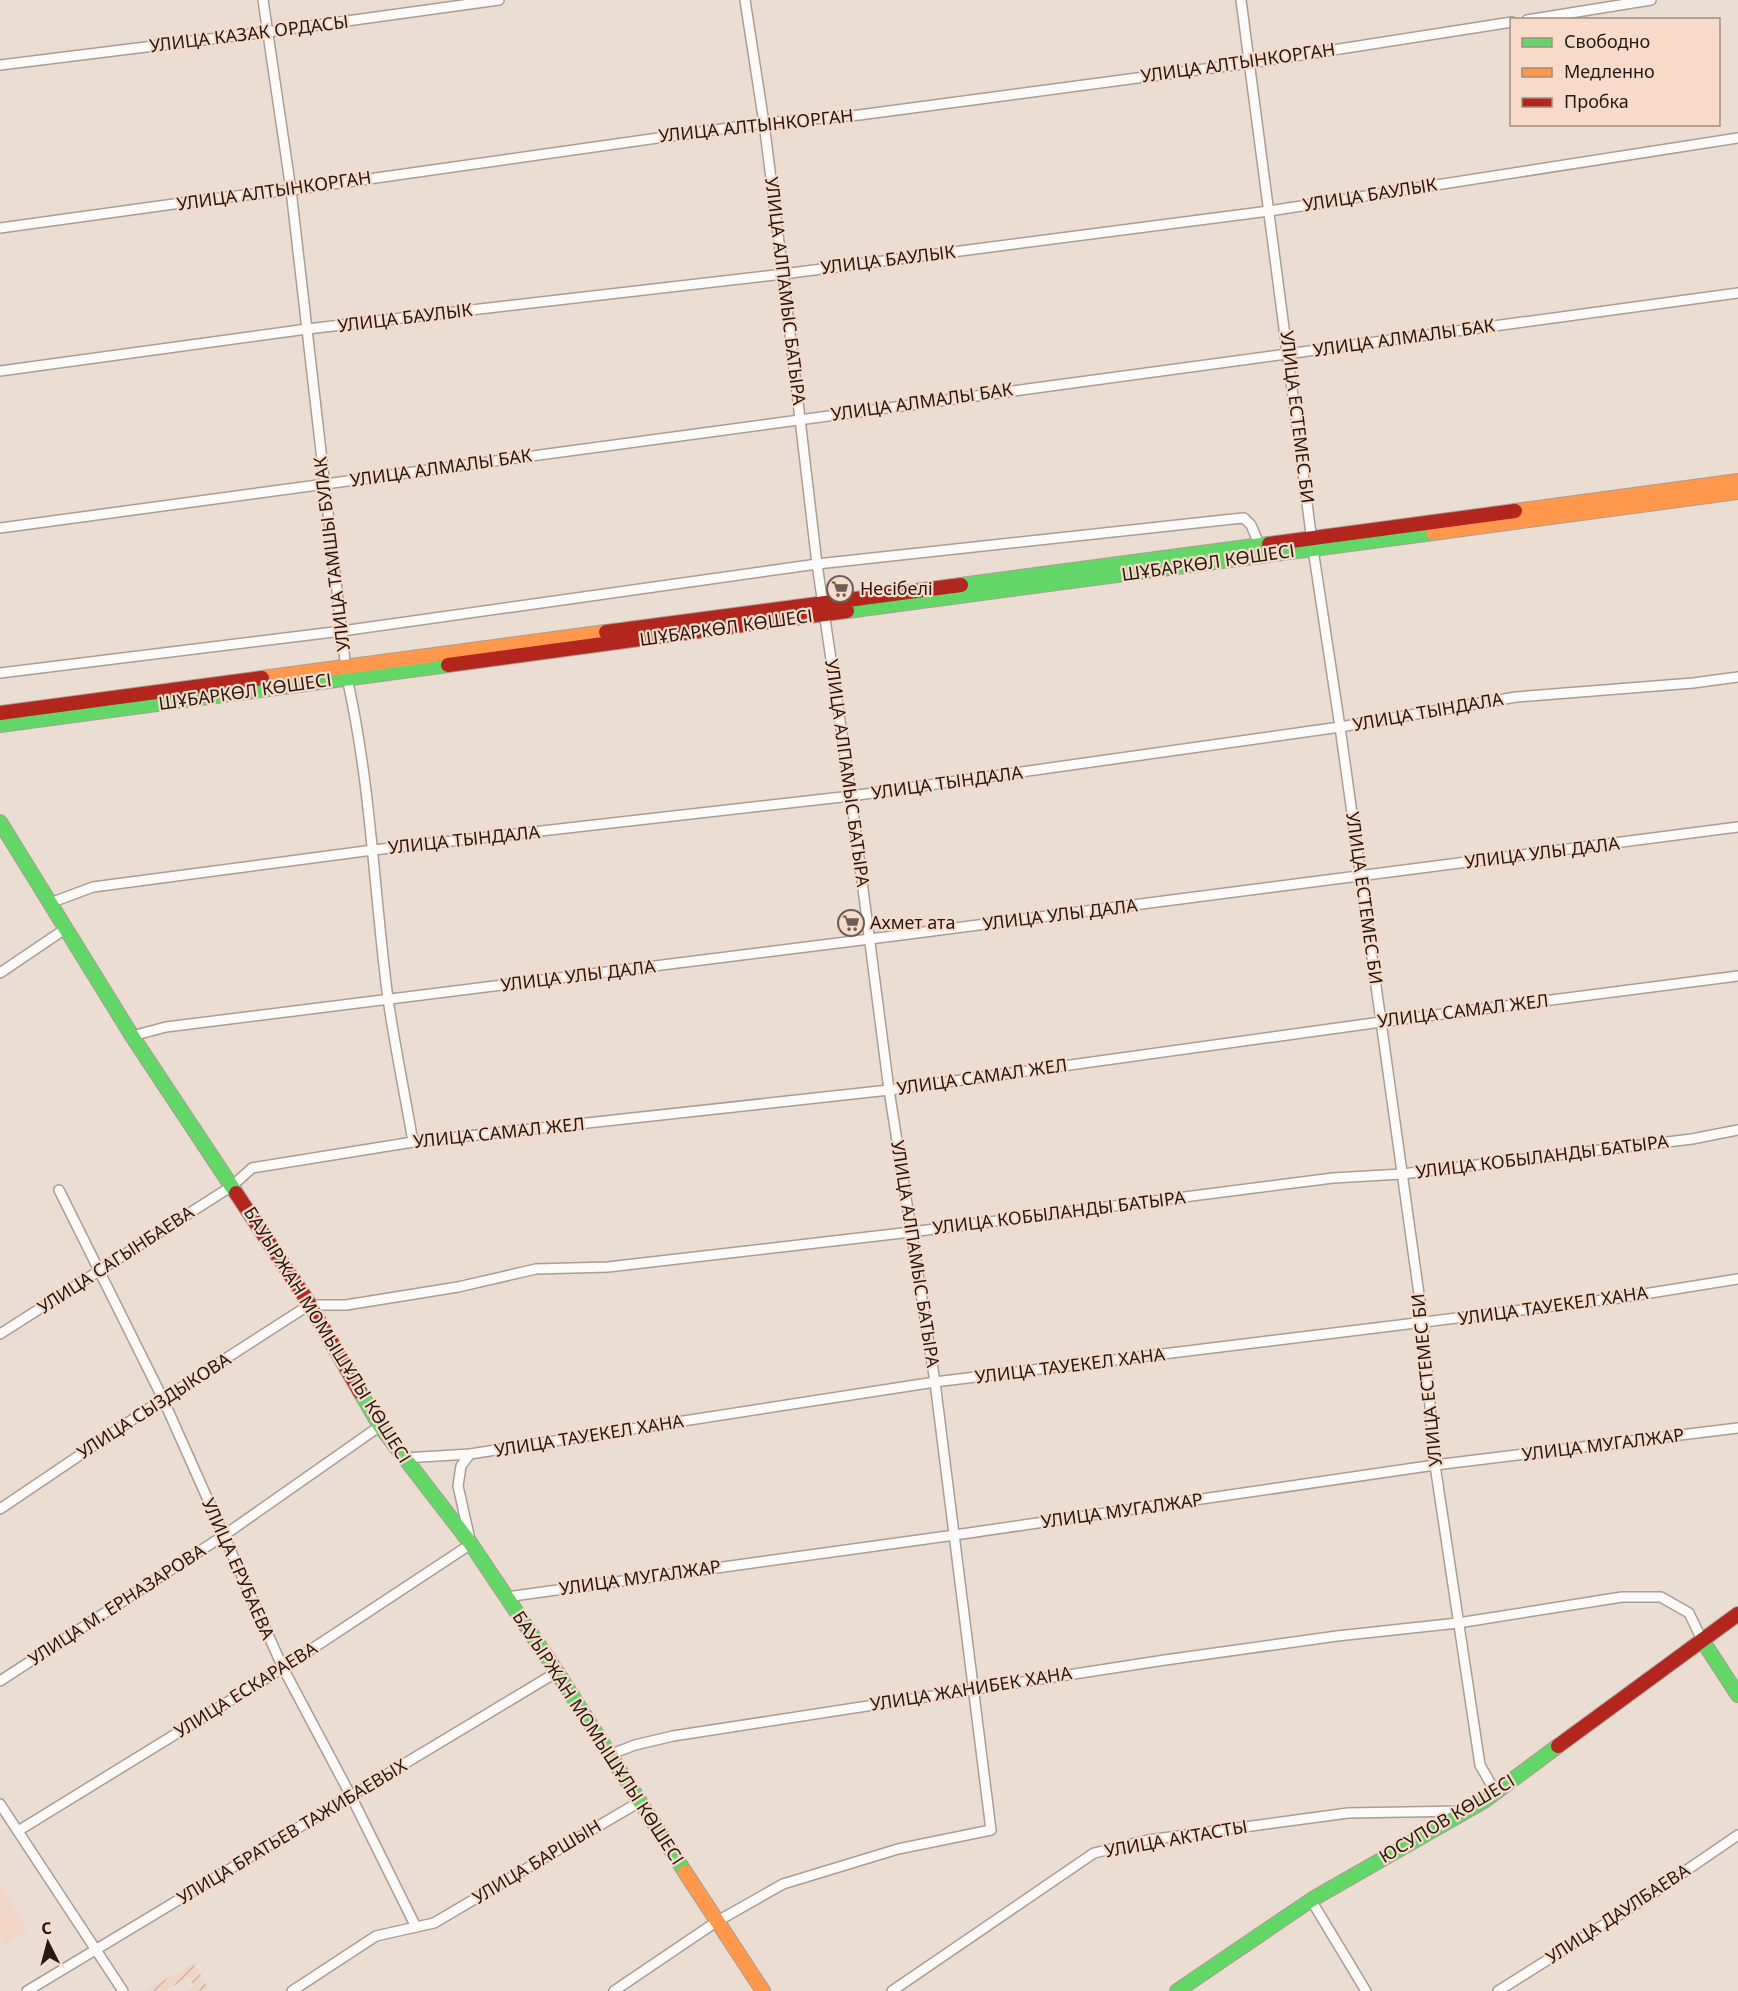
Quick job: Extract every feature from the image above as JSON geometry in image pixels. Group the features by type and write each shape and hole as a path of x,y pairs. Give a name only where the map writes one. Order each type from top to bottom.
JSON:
{"street":[{"name":"УЛИЦА ТАМШЫ БУЛАК","path":"263,0 291,190 323,484 346,673 354,709 373,850 388,1000 413,1143"},
{"name":"УЛИЦА КАЗАК ОРДАСЫ","path":"0,65 499,0"},
{"name":"УЛИЦА АЛПАМЫС БАТЫРА","path":"716,1922 783,1884 898,1848 991,1830 935,1382 889,1090 851,796 817,564 764,123 745,0"},
{"name":"УЛИЦА ЕСТЕМЕС БИ","path":"1241,0 1289,353 1312,543 1340,727 1422,1323 1436,1465 1458,1623 1480,1765 1496,1793"},
{"path":"1539,18 1651,0"},
{"name":"УЛИЦА АЛТЫНКОРГАН","path":"0,228 291,190 764,123 859,115 1250,63 1510,22"},
{"name":"УЛИЦА БАУЛЫК","path":"0,371 307,329 783,274 1269,211 1738,138"},
{"name":"УЛИЦА АЛМАЛЫ БАК","path":"0,528 1738,293"},
{"name":"ШҰБАРКӨЛ КӨШЕСІ","path":"0,725 346,673 1312,543 1738,481"},
{"name":"ШҰБАРКӨЛ КӨШЕСІ","path":"824,609 1259,544 1312,543 1738,492"},
{"name":"ШҰБАРКӨЛ КӨШЕСІ","path":"0,673 342,631 817,564 1244,518 1251,525 1259,544"},
{"name":"ШҰБАРКӨЛ КӨШЕСІ","path":"0,713 346,673"},
{"name":"УЛИЦА ТЫНДАЛА","path":"50,903 93,887 373,850 851,796 1340,727 1516,697 1693,683 1738,677"},
{"name":"БАУЫРЖАН МОМЫШҰЛЫ КӨШЕСІ","path":"0,822 132,1036 309,1305 380,1426 471,1544 763,1991"},
{"name":"УЛИЦА УЛЫ ДАЛА","path":"132,1036 166,1027 1738,827"},
{"path":"0,973 65,928"},
{"name":"УЛИЦА САМАЛ ЖЕЛ","path":"232,1186 252,1168 413,1143 889,1090 1381,1022 1738,976"},
{"name":"УЛИЦА КОБЫЛАНДЫ БАТЫРА","path":"309,1305 357,1304 458,1287 536,1269 608,1267 911,1232 1333,1178 1402,1174 1692,1139 1738,1130"},
{"name":"УЛИЦА САГЫНБАЕВА","path":"0,1334 232,1186"},
{"name":"УЛИЦА ЕРУБАЕВА","path":"59,1190 163,1400 283,1668 351,1796 416,1927"},
{"name":"УЛИЦА ТАУЕКЕЛ ХАНА","path":"404,1458 470,1454 935,1382 1619,1298 1738,1279"},
{"name":"УЛИЦА СЫЗДЫКОВА","path":"0,1509 309,1305"},
{"name":"УЛИЦА М. ЕРНАЗАРОВА","path":"0,1681 223,1536 380,1426"},
{"name":"УЛИЦА МУГАЛЖАР","path":"506,1597 1436,1465 1738,1428"},
{"path":"470,1454 461,1466 458,1486 471,1544"},
{"name":"УЛИЦА ЕСКАРАЕВА","path":"18,1831 283,1668 471,1544"},
{"name":"УЛИЦА ЖАНИБЕК ХАНА","path":"609,1755 635,1744 673,1736 972,1689 1337,1636 1458,1623 1622,1597 1661,1597 1689,1613 1701,1640"},
{"name":"ЮСУПОВ КӨШЕСІ","path":"1178,1991 1311,1900 1496,1793 1738,1614"},
{"path":"1701,1640 1738,1695"},
{"name":"УЛИЦА БРАТЬЕВ ТАЖИБАЕВЫХ","path":"27,1991 556,1672"},
{"name":"УЛИЦА БАРШЫН","path":"416,1927 434,1923 641,1801"},
{"path":"0,1804 123,1991"},
{"name":"УЛИЦА АКТАСТЫ","path":"892,1991 1094,1853 1148,1840 1348,1814 1467,1811"},
{"name":"УЛИЦА ДАУЛБАЕВА","path":"1497,1991 1643,1900 1738,1835"},
{"path":"1311,1900 1366,1991"},
{"path":"614,1991 716,1922"},
{"path":"292,1991 376,1936 416,1927"}],"shaded area":[{"path":"0,1883 28,1931 5,1945 0,1937"},
{"path":"194,1963 209,1990 185,1991 194,1986 189,1977 164,1991 145,1991"}],"traffic: fast":[{"path":"847,611 1433,533"},
{"path":"961,585 1269,544"},
{"path":"0,725 448,665"},
{"path":"0,822 132,1036 236,1193"},
{"path":"360,1392 380,1426 471,1544 557,1672 685,1872"},
{"path":"1702,1640 1738,1695"},
{"path":"1177,1991 1311,1900 1484,1801 1558,1746"}],"traffic: slow":[{"path":"1515,511 1738,481"},
{"path":"1433,533 1738,492"},
{"path":"262,678 606,632"},
{"path":"685,1872 763,1991"}],"traffic: jam":[{"path":"1269,544 1515,511"},
{"path":"606,632 961,585"},
{"path":"448,665 847,611"},
{"path":"0,713 262,678"},
{"path":"236,1193 307,1300 360,1392"},
{"path":"1558,1746 1738,1614"}],"place":[{"name":"Несібелі","path":"840,589"},
{"name":"Ахмет ата","path":"851,923"}]}
